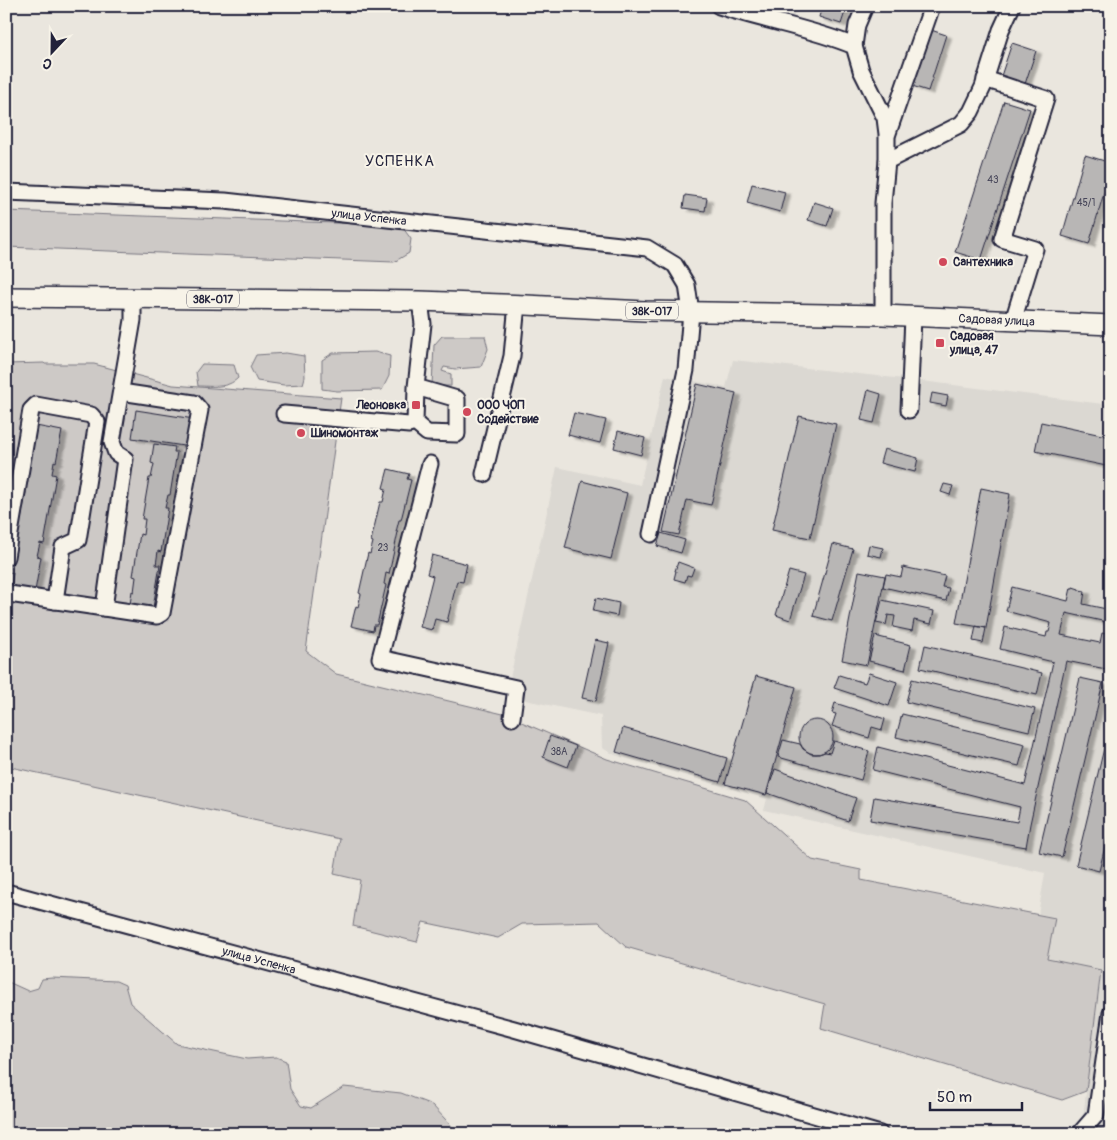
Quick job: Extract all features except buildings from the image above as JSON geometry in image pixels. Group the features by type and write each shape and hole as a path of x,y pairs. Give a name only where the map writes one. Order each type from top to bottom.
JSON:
{"main road":[{"name":"38К-017","path":"6,297 517,304 691,312 883,316"},
{"name":"Садовая улица","path":"883,316 1111,326"}],"street":[{"path":"719,6 738,13 834,38 854,46"},
{"path":"865,6 857,26 854,46 861,70 885,118 888,134 884,203 883,316"},
{"path":"888,134 932,6"},
{"path":"887,161 961,124 971,112 985,80 1001,30 1012,6"},
{"path":"985,80 1046,99 1002,238 1035,249 1013,321"},
{"name":"улица Успенка","path":"6,192 225,201 647,248 675,265 687,285 691,312 686,370 651,534"},
{"path":"104,608 125,459 116,454 112,442 134,320 133,298"},
{"path":"415,423 416,387 423,324 420,302"},
{"path":"484,474 512,356 517,304"},
{"path":"909,410 912,317"},
{"path":"415,423 427,433 457,434 458,399 416,387"},
{"path":"6,591 9,594 157,616 162,612 200,410 194,403 121,392"},
{"path":"6,557 31,410 36,405 91,415 97,422 78,540 64,547 56,601"},
{"path":"284,414 409,425 415,423"},
{"path":"430,464 380,658 516,688 512,718"},
{"name":"улица Успенка","path":"6,892 514,1029 880,1134"},
{"path":"1082,1134 1082,1131 1096,1115 1111,1013"}],"shaded area":[{"path":"743,6 797,6 792,22"},
{"path":"6,211 390,225 403,228 411,239 409,253 394,262 6,247"},
{"path":"442,336 485,336 488,349 481,367 455,369 444,367 442,371 451,374 451,386 432,385 434,345"},
{"path":"375,352 390,356 389,376 382,390 337,391 322,389 322,360 333,353"},
{"path":"286,353 304,356 305,377 303,384 284,385 257,381 250,367 256,355"},
{"path":"733,360 1111,405 1111,1134 1081,1134 1101,971 1047,959 1054,918 1038,915 1045,873 764,810 767,799 615,755 602,748 601,716 506,696 557,467 640,485 665,376 726,387"},
{"path":"6,364 94,364 173,385 341,398 306,651 336,674 503,714 607,759 745,800 812,860 861,870 861,880 1055,918 1047,959 1101,970 1086,1091 1062,1100 821,1028 825,1004 626,947 599,922 522,924 498,938 423,922 417,942 353,926 360,880 334,874 340,839 6,766"},
{"path":"202,364 234,365 238,378 234,382 224,385 198,386 196,372"},
{"path":"42,979 116,981 125,985 130,1003 177,1044 247,1059 276,1057 286,1061 290,1089 301,1106 311,1108 344,1087 401,1093 432,1105 459,1134 6,1134 6,981 28,991 38,988"}],"place":[{"name":"Сантехника","path":"943,262"},
{"name":"Садовая улица, 47","path":"940,343"},
{"name":"Леоновка","path":"416,405"},
{"name":"ООО ЧОП Содействие","path":"467,412"},
{"name":"Шиномонтаж","path":"301,433"}],"district":[{"name":"УСПЕНКА","path":"400,161"}]}
